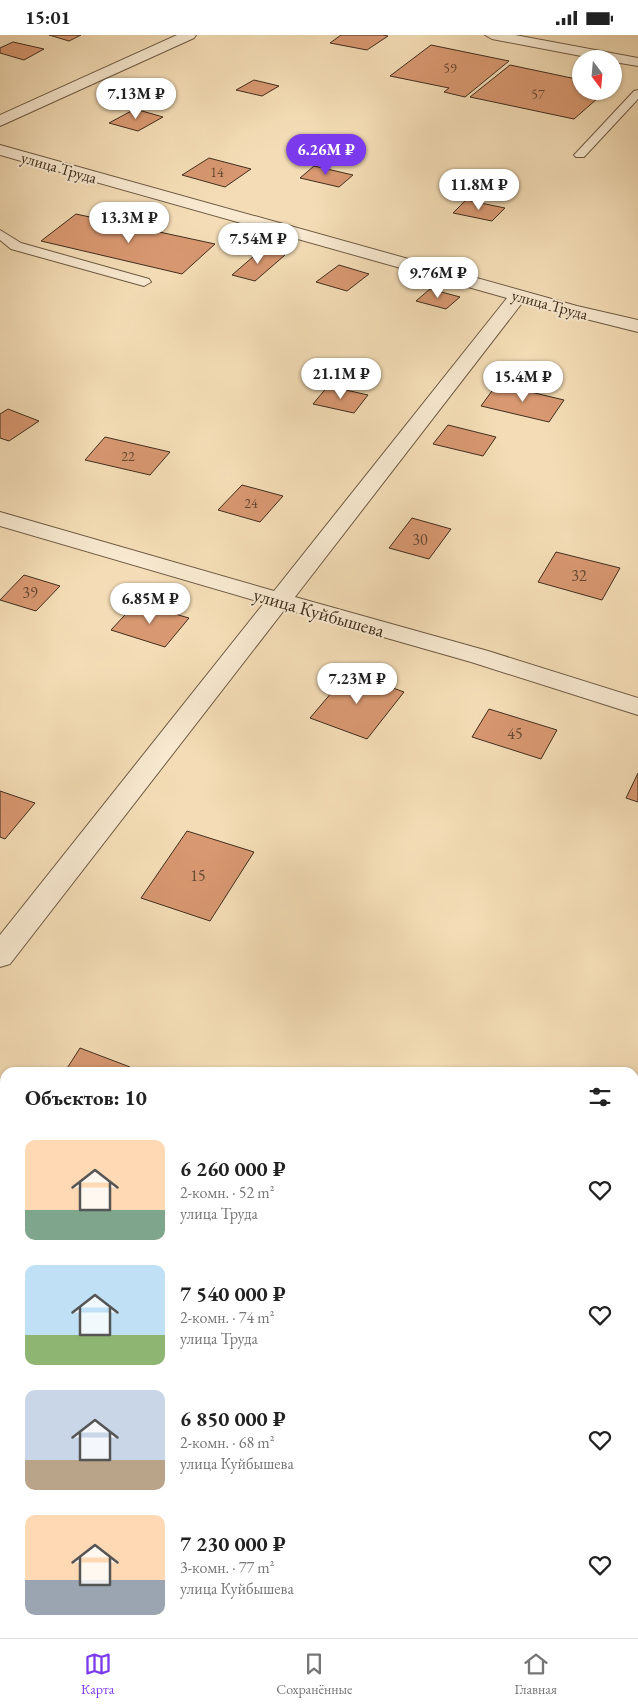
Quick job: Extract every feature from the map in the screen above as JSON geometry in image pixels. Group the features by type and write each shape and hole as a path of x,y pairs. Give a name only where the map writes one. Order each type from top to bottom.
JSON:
{"street":[{"path":"0,121 189,35"},
{"path":"492,35 638,62"},
{"name":"улица Труда","path":"1,151 518,296 638,326"},
{"path":"0,956 518,296"},
{"name":"улица Куйбышева","path":"0,519 557,679 638,707"}],"lane":[{"path":"580,155 638,93"},
{"path":"0,234 16,246 144,282"},
{"path":"0,255 16,246"}],"building":[{"path":"49,35 81,35 69,41"},
{"path":"341,35 388,36 367,50 330,43"},
{"path":"13,42 44,49 24,60 0,53 0,48"},
{"path":"431,45 509,61 465,97 444,92 449,88 390,76"},
{"path":"510,65 572,78 572,100 596,100 574,119 470,97"},
{"path":"254,80 279,86 262,96 236,90"},
{"path":"135,109 163,117 138,131 109,123"},
{"path":"209,158 251,169 225,187 182,175"},
{"path":"314,166 353,175 339,187 300,178"},
{"path":"466,200 505,208 492,221 453,213"},
{"path":"76,214 215,244 182,274 41,241"},
{"path":"262,249 285,255 255,281 232,275"},
{"path":"339,265 369,274 347,291 316,282"},
{"path":"430,289 460,297 446,309 416,301"},
{"path":"497,384 564,400 549,422 481,406"},
{"path":"328,386 368,395 354,413 313,404"},
{"path":"8,409 39,421 9,441 0,438 0,414"},
{"path":"448,425 496,437 483,456 433,444"},
{"path":"105,437 170,452 150,475 85,460"},
{"path":"242,485 283,496 260,522 218,510"},
{"path":"412,518 451,529 429,559 389,548"},
{"path":"556,552 620,568 602,600 538,582"},
{"path":"24,575 60,586 36,611 0,600"},
{"path":"136,603 189,618 165,647 111,630"},
{"path":"349,672 404,692 367,739 310,718"},
{"path":"489,709 557,730 541,759 472,737"},
{"path":"638,773 638,802 626,798"},
{"path":"0,791 35,803 5,839 0,837"},
{"path":"187,831 254,852 210,921 141,898"},
{"path":"80,1048 130,1067 68,1067"}]}
